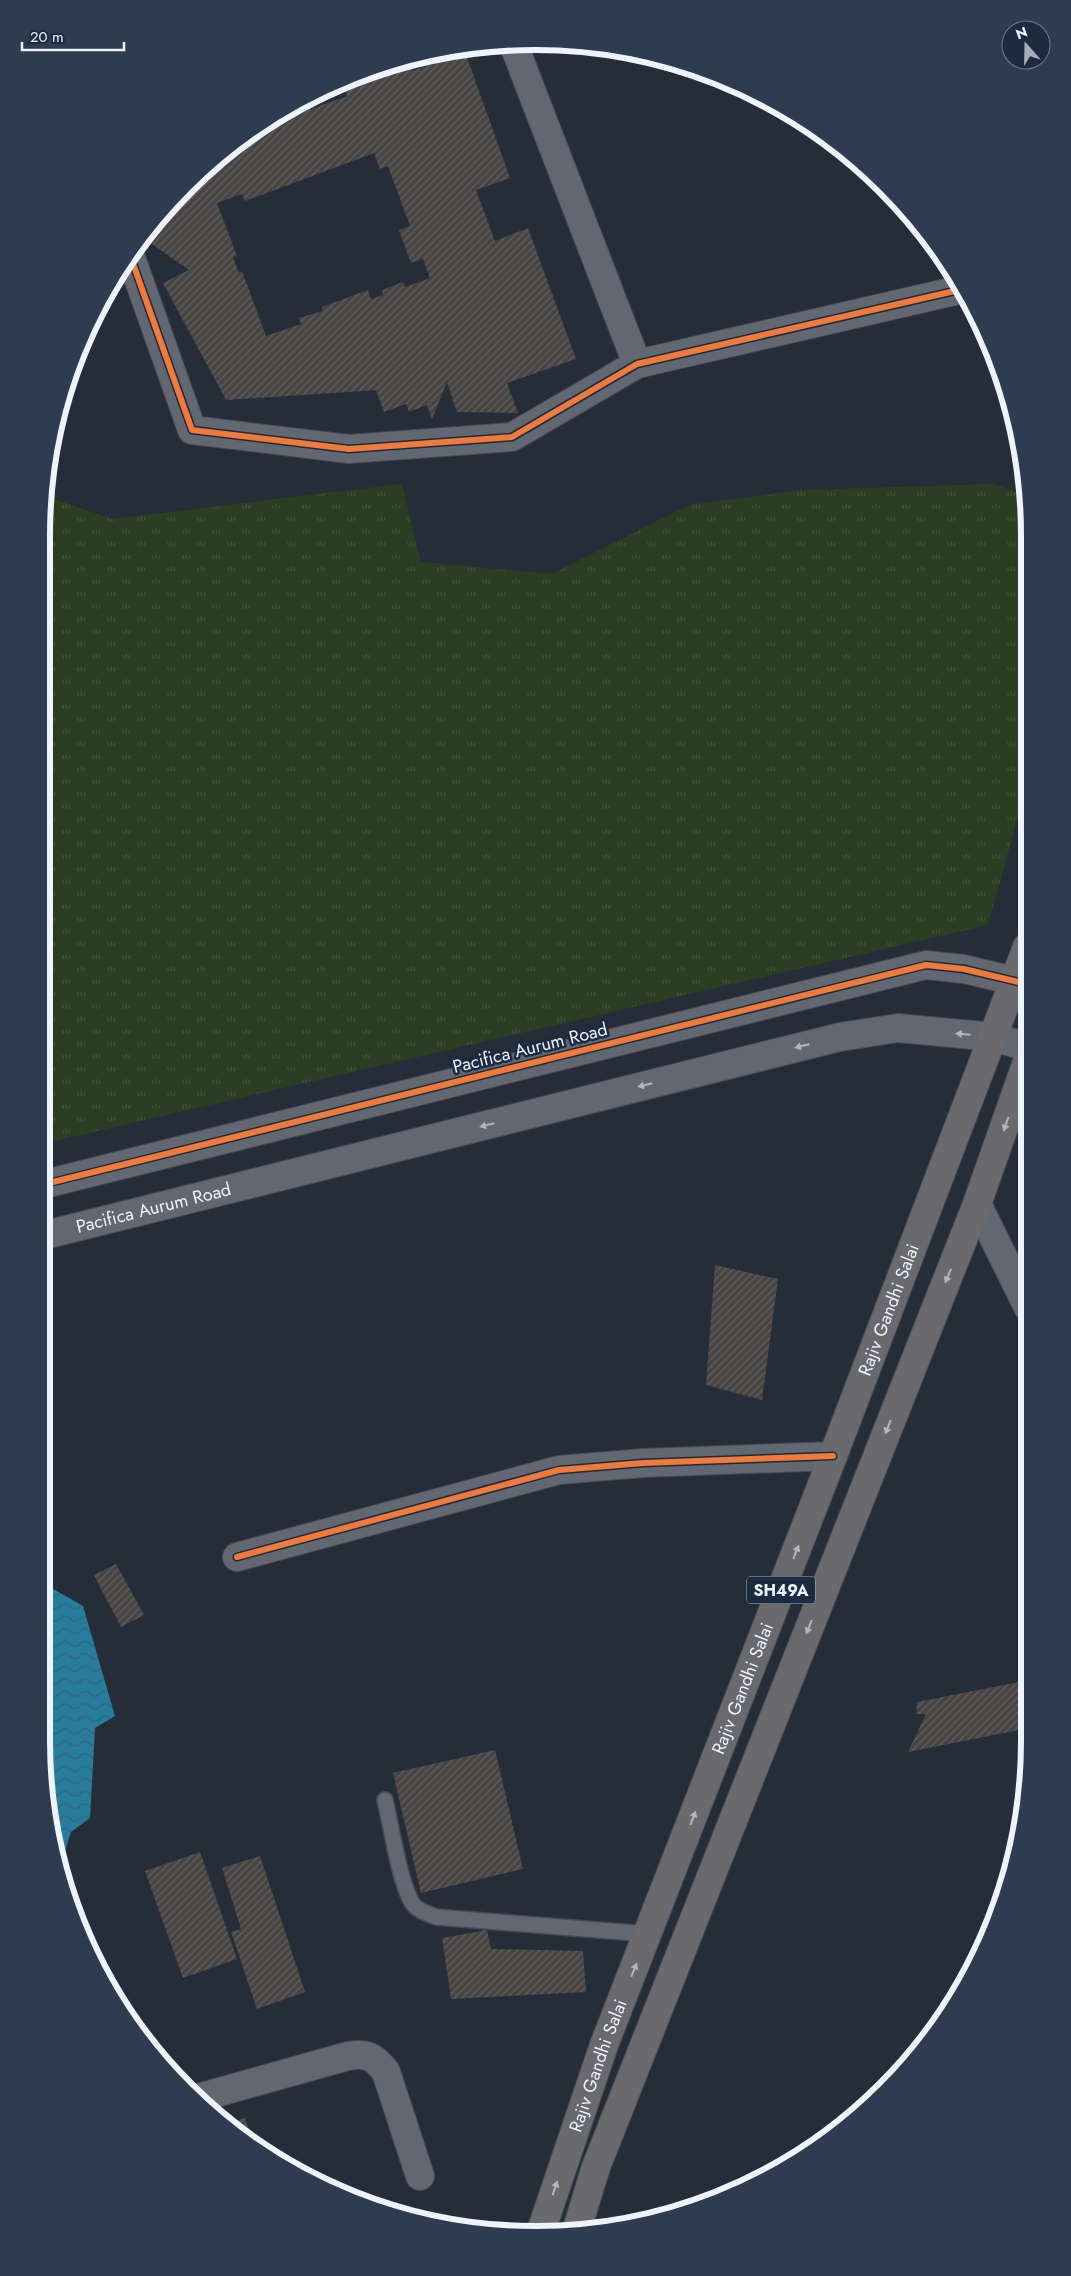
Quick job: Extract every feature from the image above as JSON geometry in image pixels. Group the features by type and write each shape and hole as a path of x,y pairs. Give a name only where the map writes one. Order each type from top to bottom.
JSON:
{"main road":[{"name":"Rajiv Gandhi Salai","path":"543,2226 604,2045 994,1037 1021,982"},
{"name":"Rajiv Gandhi Salai","path":"578,2224 596,2167 678,1954 977,1204 1021,1081"}],"street":[{"path":"516,51 637,364"},
{"path":"133,264 192,430 349,449 512,437 637,364 955,291"},
{"name":"Pacifica Aurum Road","path":"50,1183 926,965 964,969 1021,982"},
{"name":"Pacifica Aurum Road","path":"50,1234 840,1037 898,1028 994,1037 1021,1046"},
{"path":"977,1204 1021,1293"},
{"path":"237,1557 560,1470 643,1463 833,1456"},
{"path":"205,2096 348,2056 369,2055 377,2059 386,2072 420,2176"}],"lane":[{"path":"385,1800 407,1891 414,1906 424,1913 436,1917 648,1934"}],"green space":[{"path":"402,484 421,562 552,574 689,505 801,490 993,484 1019,493 1021,536 1021,806 988,925 50,1142 52,498 112,519"}],"water":[{"path":"50,1587 83,1606 115,1716 95,1728 90,1818 71,1832 64,1854 54,1804 51,1772"}],"building":[{"path":"466,55 510,178 476,190 495,241 528,228 576,359 507,383 518,413 457,412 447,382 432,419 427,405 409,412 406,404 384,412 376,390 226,400 163,283 189,270 149,242 170,215 215,170 266,132 291,116 347,96 345,89 379,76 411,67 413,71 450,58","holes":["374,153 380,169 388,166 410,226 399,230 411,263 423,259 430,278 405,287 403,282 382,290 383,295 371,299 368,290 322,307 323,311 299,318 301,324 266,336 242,271 239,273 233,257 237,256 217,203 242,194 245,201"]},
{"path":"715,1265 778,1279 762,1400 706,1385"},
{"path":"116,1564 144,1615 121,1627 94,1575"},
{"path":"1021,1682 1021,1730 908,1752 926,1714 916,1714 917,1702"},
{"path":"495,1750 523,1869 421,1893 393,1773"},
{"path":"200,1852 237,1959 183,1978 145,1871"},
{"path":"260,1856 305,1992 257,2009 231,1932 241,1929 222,1868"},
{"path":"487,1930 491,1949 583,1951 586,1992 451,1999 442,1938"},
{"path":"245,2118 250,2133 240,2126 234,2121"}],"cycle path":[{"path":"133,264 192,430 349,449 512,437 637,364 955,291"},
{"path":"50,1183 926,965 964,969 1021,983"},
{"path":"237,1557 559,1470 643,1463 833,1456"}]}
